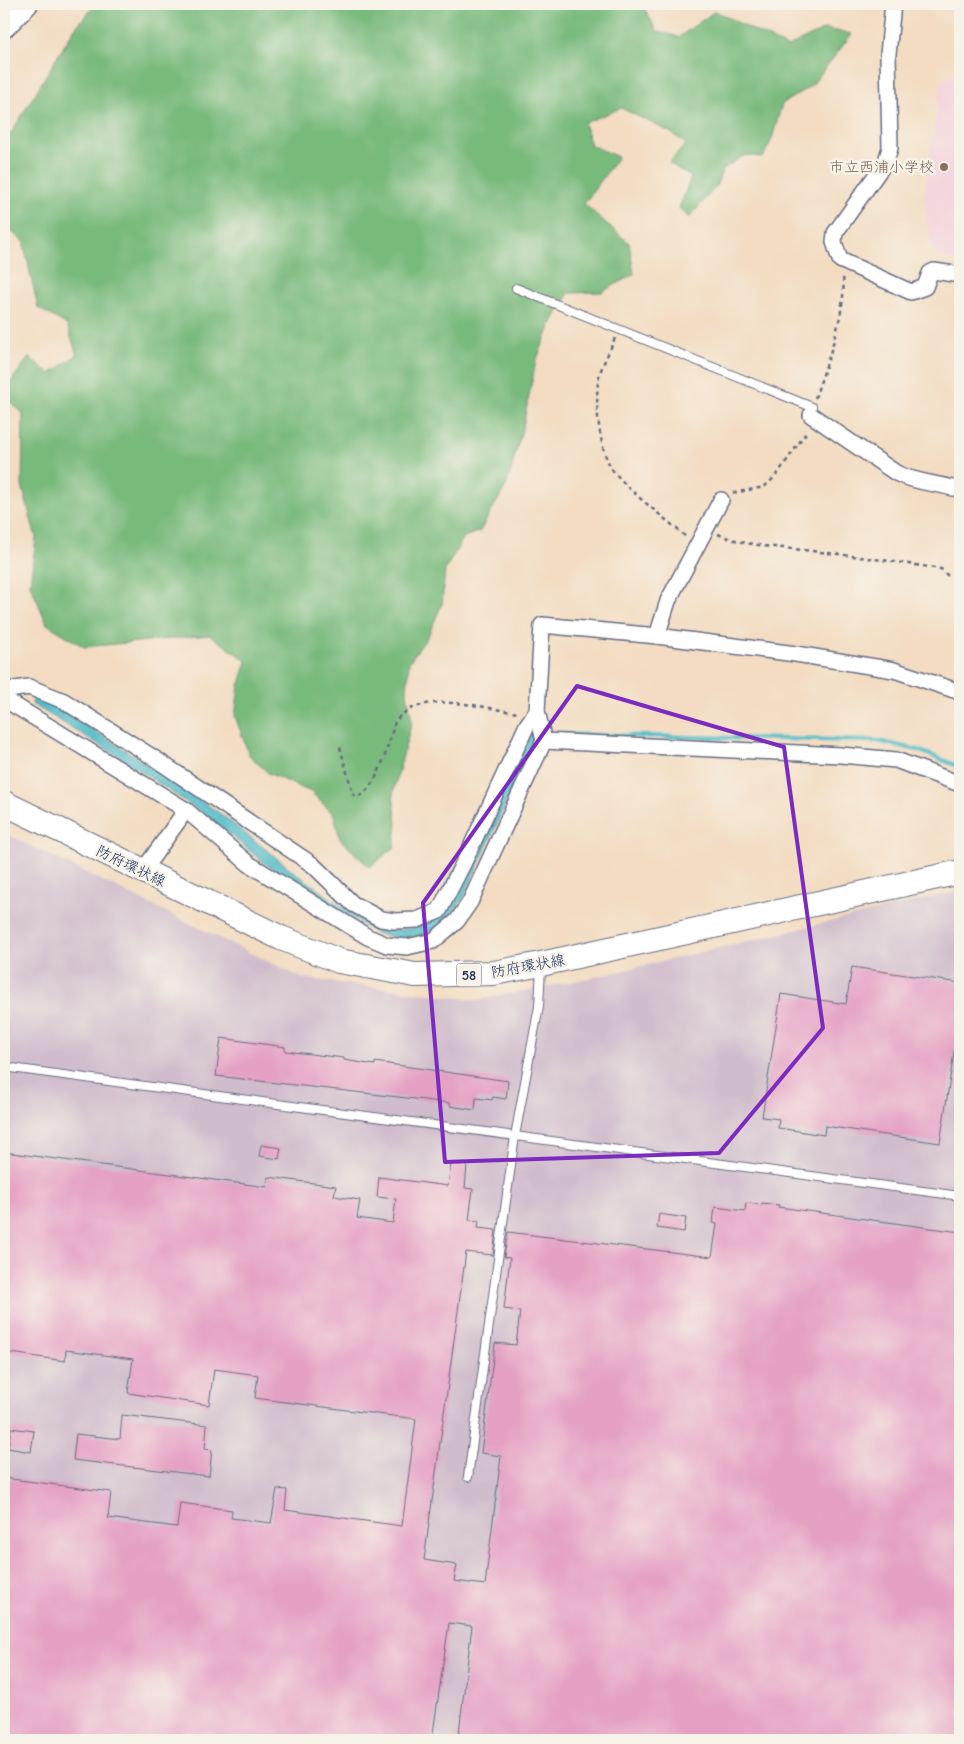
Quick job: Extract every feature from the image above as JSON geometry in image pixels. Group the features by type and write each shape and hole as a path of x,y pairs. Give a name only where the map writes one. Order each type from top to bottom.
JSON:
{"main road":[{"name":"防府環状線","path":"4,803 142,872 281,938 339,961 415,975 484,974 541,964 960,872"}],"street":[{"path":"4,27 27,4"},
{"path":"894,4 888,54 890,148 886,161 836,233 834,242 840,260 911,292 925,287 930,274 934,271 960,275"},
{"path":"812,411 896,474 907,479 930,481 960,490"},
{"path":"657,636 668,601 721,500"},
{"path":"4,699 186,810 250,864 368,936 387,945 406,947 433,940 446,932 470,902 544,741 535,713 542,625 657,636 796,654 894,670 960,692"},
{"path":"4,694 8,690 29,687 64,701 154,758 313,865 354,904 381,919 395,922 416,920 439,911 464,862 526,726 535,713"},
{"path":"544,741 841,755 887,759 896,760 960,784"},
{"path":"142,872 186,810"}],"lane":[{"path":"516,288 620,329 812,411"},
{"path":"468,1477 515,1136 539,1006 541,964"},
{"path":"4,1067 960,1196"}],"path":[{"path":"721,500 742,490 755,490 764,487 776,476 809,429 812,411 830,354 842,302 844,283 840,260"},
{"path":"620,329 602,368 598,387 600,426 606,457 614,473 697,546"},
{"path":"706,529 734,541 849,557 871,557 941,569 947,575 960,580"},
{"path":"340,747 353,794 356,797 364,794 377,776 395,722 399,716 415,706 439,701 535,713"}],"highlighted area":[{"path":"577,686 784,747 823,1028 719,1153 445,1162 423,903"}],"shaded area":[{"name":"市立西浦小学校","path":"960,71 960,262 939,257 931,245 924,197 941,81"},
{"path":"4,833 302,978 477,1000 595,977 960,891 960,1740 4,1740"}],"green space":[{"path":"96,4 642,4 657,31 679,37 715,11 787,47 825,29 852,34 812,85 782,104 772,139 763,157 745,155 723,169 716,186 689,218 679,208 691,177 669,163 686,144 670,132 621,108 584,123 591,145 618,157 584,204 629,243 634,274 602,292 569,293 552,322 536,361 523,426 507,484 480,531 464,537 445,570 442,604 428,636 409,662 407,693 412,721 393,793 397,824 394,848 369,867 340,839 334,815 311,792 268,773 249,755 235,716 239,686 247,661 210,635 84,647 47,624 30,584 36,538 22,486 23,413 4,397 4,391 29,357 50,374 77,355 67,325 38,308 23,241 4,226 5,143 75,28"}],"water":[{"path":"34,695 56,706 158,771 222,815 343,907 372,925 389,930 407,929 424,925 530,732 535,731 535,740 464,897 446,920 437,927 427,933 404,938 375,933 267,865 210,818 120,757 32,704"}],"building":[{"path":"852,967 960,983 960,1013 940,1143 825,1126 824,1135 778,1128 779,1119 762,1117 781,994 846,1004"},
{"path":"221,1038 285,1047 285,1051 344,1058 344,1060 375,1065 375,1062 508,1081 506,1099 493,1097 492,1100 476,1098 475,1110 450,1106 450,1103 216,1076"},
{"path":"261,1145 281,1148 279,1159 259,1156"},
{"path":"4,1152 267,1187 268,1177 336,1186 334,1196 360,1200 357,1218 393,1223 396,1199 377,1197 379,1177 448,1186 451,1163 467,1165 465,1188 473,1189 469,1220 479,1221 478,1228 496,1230 493,1255 466,1252 424,1560 457,1565 454,1581 485,1585 501,1456 481,1453 495,1343 516,1345 520,1311 504,1309 510,1258 504,1257 508,1232 712,1257 717,1224 713,1223 715,1207 745,1211 746,1203 762,1205 762,1203 779,1205 778,1207 960,1232 960,1740 458,1740 472,1626 449,1623 432,1740 4,1740 4,1478 111,1492 108,1518 177,1527 180,1503 232,1510 231,1518 271,1523 277,1489 287,1490 285,1510 402,1526 416,1419 255,1398 258,1375 214,1369 209,1405 128,1393 133,1359 66,1350 65,1361 4,1352"},
{"path":"659,1214 686,1218 684,1232 657,1228"},
{"path":"122,1415 207,1425 205,1449 212,1450 209,1476 73,1460 76,1434 120,1439"},
{"path":"11,1428 34,1431 31,1452 8,1448"}],"waterway":[{"path":"546,734 878,741 918,750 960,767"}],"place":[{"name":"市立西浦小学校","path":"944,167"}]}
